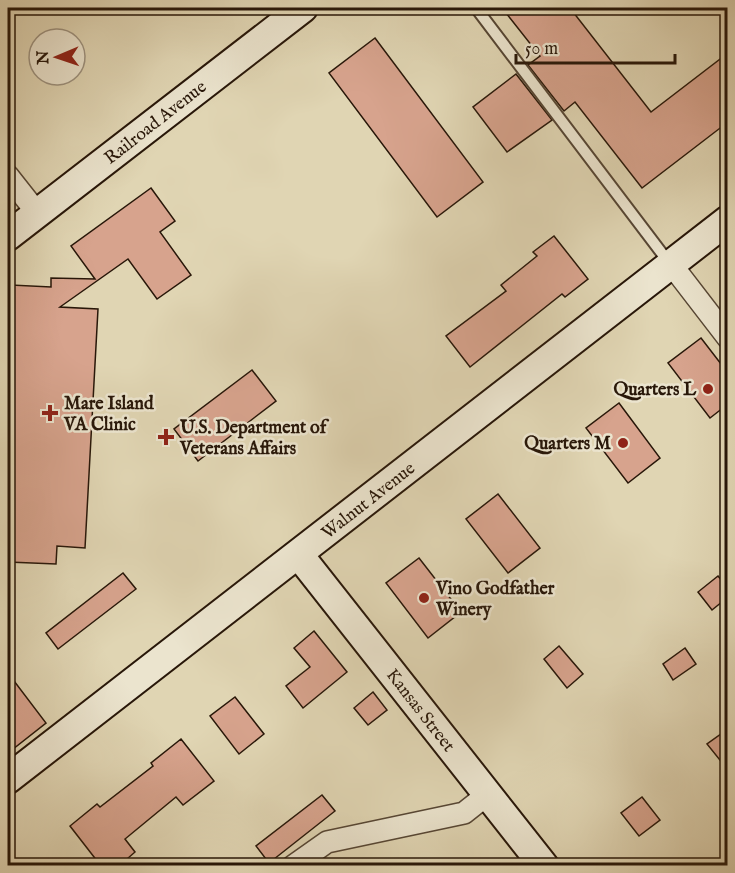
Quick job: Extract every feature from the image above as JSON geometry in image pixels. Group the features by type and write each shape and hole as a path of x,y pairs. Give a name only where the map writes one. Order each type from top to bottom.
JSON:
{"street":[{"name":"Railroad Avenue","path":"8,236 303,8"},
{"path":"8,176 38,214"},
{"name":"Walnut Avenue","path":"8,779 728,220"},
{"path":"670,264 728,338"},
{"name":"Kansas Street","path":"299,555 544,866"},
{"path":"293,866 327,842 464,813 488,794"}],"lane":[{"path":"476,8 670,264"}],"building":[{"path":"502,8 570,8 651,112 728,53 728,122 642,188 575,102 564,111 528,65 540,56"},
{"path":"375,38 483,182 437,217 329,73"},
{"path":"516,74 552,120 507,152 473,107"},
{"name":"Mare Island VA Clinic","path":"151,188 175,221 160,232 191,275 157,299 128,259 60,307 98,309 85,548 57,546 56,564 8,562 8,303 10,303 11,285 51,287 51,278 95,279 71,246"},
{"path":"554,236 588,279 565,297 562,294 470,367 446,336 506,291 501,285 537,256 533,252"},
{"name":"Quarters L","path":"701,338 728,373 728,404 710,418 668,363"},
{"path":"252,370 276,401 198,461 174,429"},
{"name":"Quarters M","path":"619,403 660,458 628,483 586,428"},
{"path":"498,494 540,548 508,573 466,519"},
{"name":"Vino Godfather Winery","path":"419,558 461,612 428,638 386,583"},
{"path":"123,573 136,589 58,649 46,633"},
{"path":"718,576 728,588 728,597 712,610 698,592"},
{"path":"314,631 347,672 303,708 286,686 310,667 294,648"},
{"path":"559,646 583,674 567,688 544,659"},
{"path":"685,648 696,664 673,680 663,664"},
{"path":"8,673 46,723 8,753"},
{"path":"373,692 387,710 368,725 354,708"},
{"path":"235,697 264,734 239,754 210,716"},
{"path":"728,729 728,770 707,744"},
{"path":"181,739 214,781 183,805 176,797 125,839 135,852 127,859 133,866 101,866 70,826 97,804 100,807 153,766 151,763"},
{"path":"322,795 335,811 269,863 256,846"},
{"path":"642,797 660,820 639,836 621,813"}],"place":[{"name":"Quarters L","path":"708,389"},
{"name":"Mare Island VA Clinic","path":"50,413"},
{"name":"U.S. Department of Veterans Affairs","path":"166,437"},
{"name":"Quarters M","path":"623,443"},
{"name":"Vino Godfather Winery","path":"424,598"}]}
